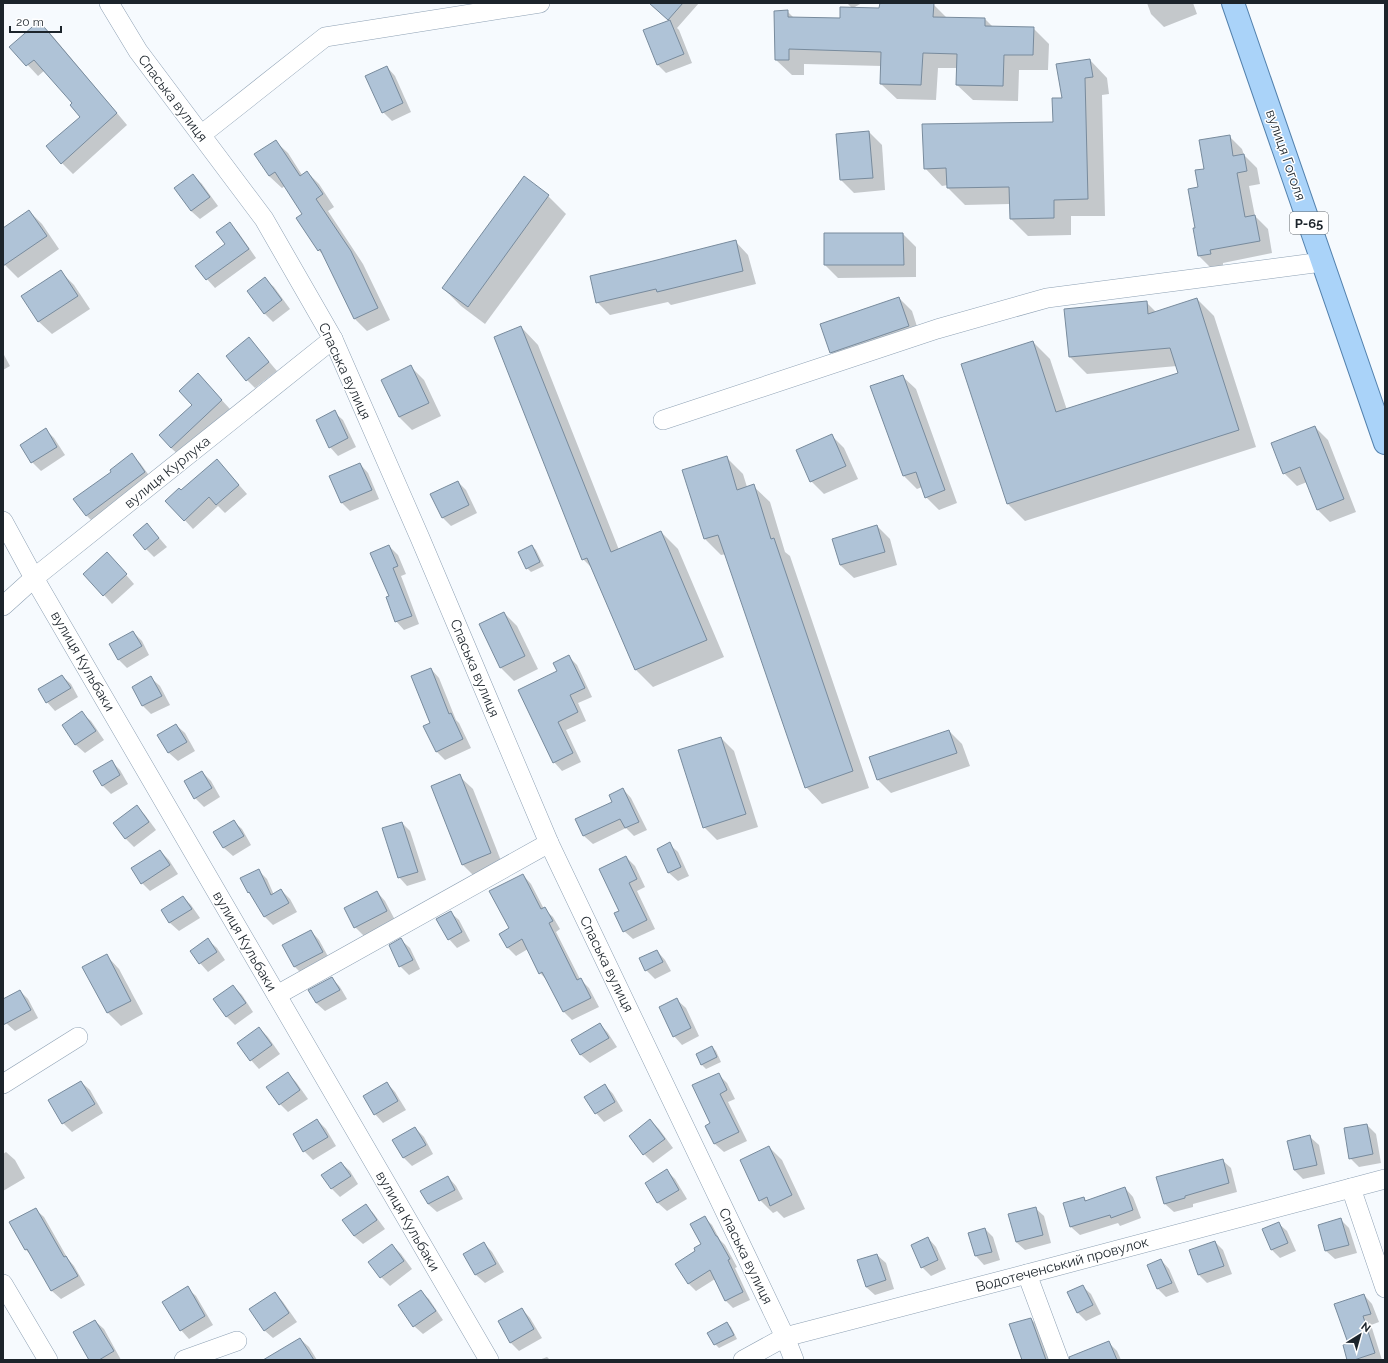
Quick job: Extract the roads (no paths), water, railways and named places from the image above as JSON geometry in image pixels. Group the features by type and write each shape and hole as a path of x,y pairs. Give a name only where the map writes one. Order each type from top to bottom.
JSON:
{"main road":[{"name":"вулиця Гоголя","path":"1233,3 1385,443"}],"street":[{"name":"Спаська вулиця","path":"109,3 138,51 264,218 333,339 549,843 785,1337 794,1360"},
{"path":"201,135 325,37 540,3"},
{"path":"663,420 937,329 1047,298 1322,262"},
{"name":"вулиця Курлука","path":"3,606 34,578 333,339"},
{"name":"вулиця Кульбаки","path":"3,521 34,578 489,1360"},
{"path":"277,995 549,843"},
{"path":"3,1084 78,1037"},
{"name":"Водотеченський провулок","path":"743,1360 785,1337 1385,1179"},
{"path":"1351,1188 1385,1288"},
{"path":"1027,1274 1059,1360"},
{"path":"3,1284 48,1360"},
{"path":"184,1360 236,1341"}]}
